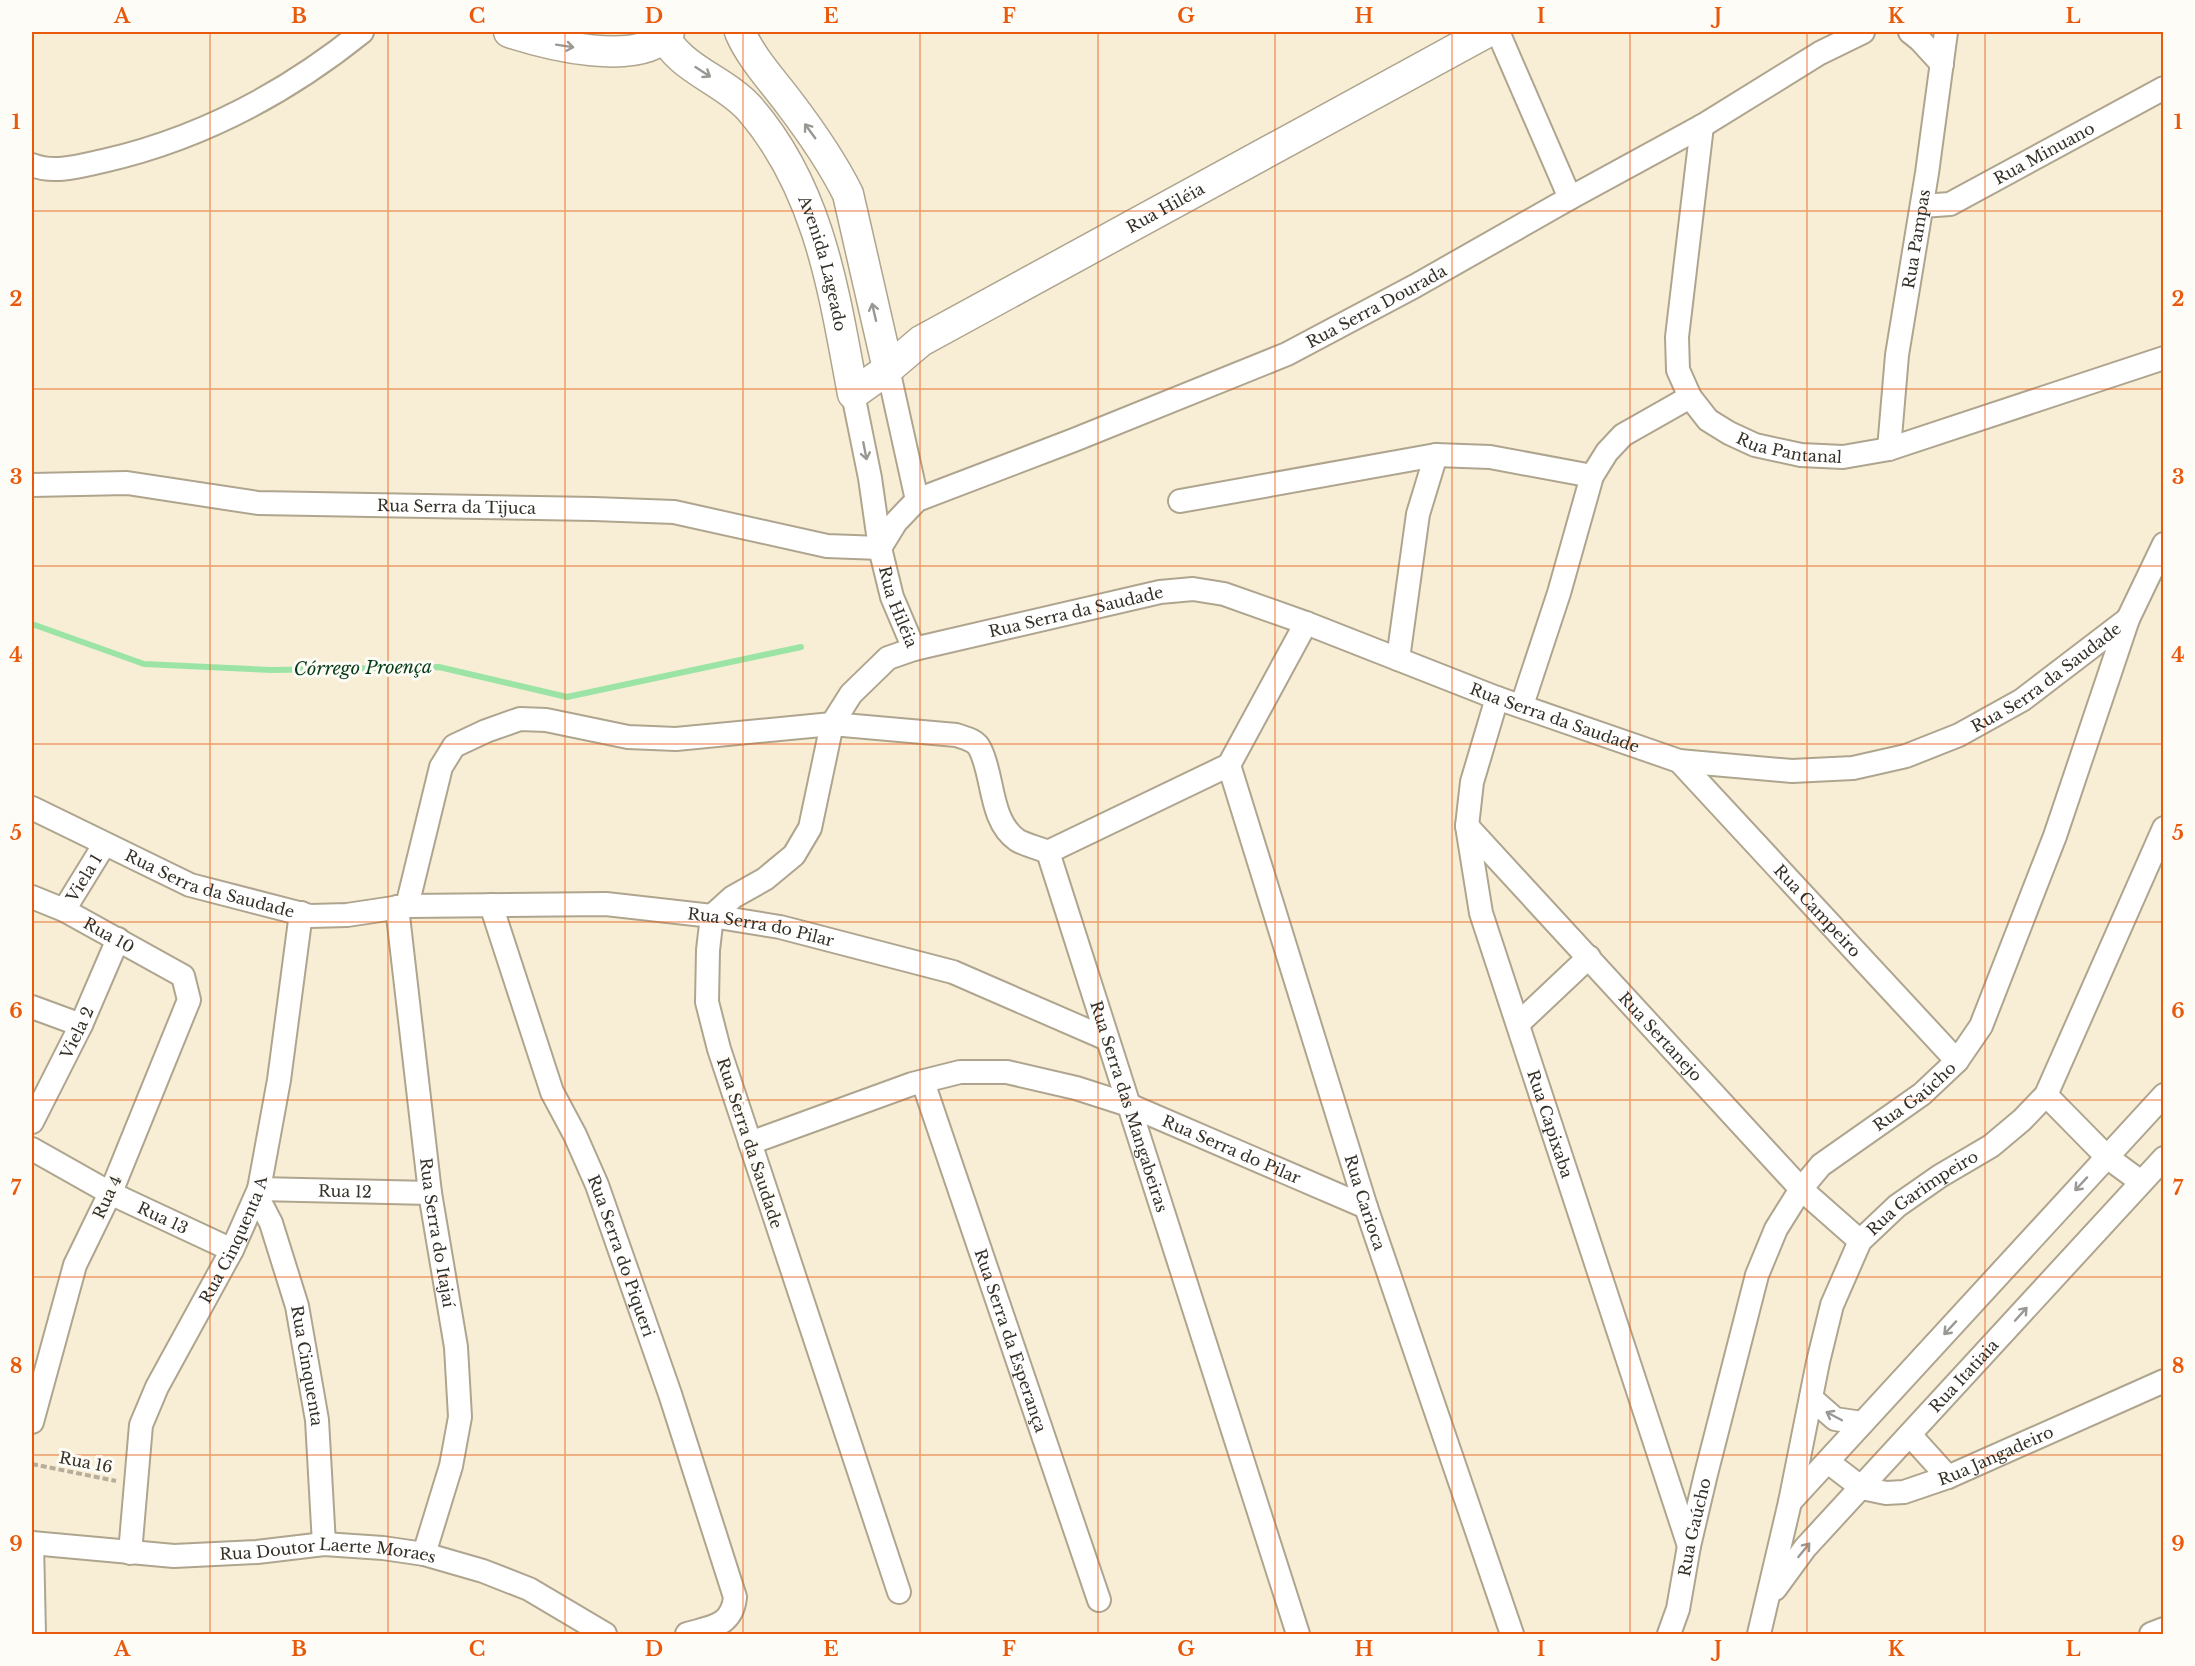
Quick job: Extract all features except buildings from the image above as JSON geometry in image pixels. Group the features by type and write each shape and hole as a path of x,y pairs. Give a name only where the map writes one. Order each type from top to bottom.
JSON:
{"main road":[{"path":"509,32 540,42 617,51 635,50 654,44 665,33"},
{"path":"740,32 755,58 812,132 848,194 888,369"},
{"name":"Rua Hiléia","path":"853,394 921,341 1487,32"},
{"name":"Avenida Lageado","path":"665,33 681,57 719,82 749,107 767,129 804,194 829,272 853,394"}],"street":[{"path":"32,165 48,169 93,163 128,155 194,134 263,101 290,85 362,32"},
{"path":"1498,32 1569,198"},
{"name":"Rua Serra Dourada","path":"880,548 896,522 917,500 1074,440 1287,354 1415,286 1569,198 1702,126 1821,53 1863,32"},
{"path":"1910,32 1942,64"},
{"name":"Rua Pampas","path":"1889,449 1897,355 1922,206 1946,32"},
{"name":"Rua Minuano","path":"1922,206 1950,204 2163,88"},
{"name":"Rua Pantanal","path":"1702,126 1677,338 1678,370 1690,397 1708,420 1755,445 1801,455 1843,457 1889,449 2163,358"},
{"path":"888,369 917,500"},
{"name":"Avenida Lageado","path":"853,394 870,478 880,548"},
{"path":"1522,705 1559,592 1592,476 1607,452 1623,435 1690,397"},
{"path":"1180,501 1436,455 1490,457 1592,476"},
{"path":"1398,659 1418,514 1436,455"},
{"name":"Rua Serra da Tijuca","path":"32,485 127,483 258,503 674,512 827,546 880,548"},
{"name":"Rua Gaúcho","path":"1669,1635 1678,1609 1689,1546 1757,1275 1776,1229 1801,1189 1821,1165 1922,1094 1957,1061 1981,1026 2055,836 2128,619 2163,544"},
{"name":"Rua Hiléia","path":"880,548 892,597 914,650 963,639"},
{"name":"Rua Serra da Saudade","path":"963,639 1160,592 1193,589 1224,594 1306,622 1497,698 1679,761 1792,771 1853,768 1906,756 1959,735 2022,700 2128,619"},
{"path":"402,906 441,767 454,746 520,719 546,720 628,737 676,739 832,724 956,735 970,740 980,748 998,814 1009,830 1017,840 1048,852 1229,765 1306,622"},
{"path":"712,916 733,897 765,879 794,855 810,828 832,724 851,694 888,658 914,650"},
{"name":"Rua Capixaba","path":"1497,698 1472,782 1467,826 1482,913 1689,1546"},
{"name":"Rua Campeiro","path":"1679,761 1957,1061"},
{"name":"Rua Carioca","path":"1229,765 1366,1207 1512,1635"},
{"name":"Rua Serra da Saudade","path":"32,808 190,885 310,916 346,915 402,906"},
{"name":"Rua Sertanejo","path":"1467,826 1801,1189 1860,1240"},
{"name":"Rua Garimpeiro","path":"1759,1635 1832,1305 1860,1240 1897,1206 1940,1176 1991,1146 2022,1120 2046,1095 2163,828"},
{"name":"Viela 1","path":"64,910 104,845"},
{"name":"Rua Serra das Mangabeiras","path":"1048,852 1298,1635"},
{"name":"Rua 10","path":"32,897 64,910 183,976"},
{"name":"Rua Serra do Pilar","path":"402,906 606,904 712,916 780,927 953,972 1107,1039"},
{"name":"Rua Serra do Piqueri","path":"491,905 552,1092 575,1135 597,1185 666,1383 735,1597 732,1612 722,1623 687,1635"},
{"name":"Rua Serra do Itajaí","path":"402,906 430,1193 456,1347 460,1418 452,1466 424,1554"},
{"name":"Rua Cinquenta A","path":"130,1553 141,1425 157,1387 232,1250 258,1193 279,1080 301,913"},
{"name":"Rua Serra da Saudade","path":"712,916 708,950 707,1002 719,1049 899,1592"},
{"name":"Viela 2","path":"32,1122 81,1025 118,939"},
{"path":"1518,1024 1589,957"},
{"name":"Rua 4","path":"32,1422 75,1265 110,1193 189,1000 183,976"},
{"path":"32,1007 81,1025"},
{"name":"Rua Serra do Pilar","path":"750,1143 923,1082 960,1072 1007,1072 1076,1088 1129,1105 1366,1207"},
{"name":"Rua Serra da Esperança","path":"923,1082 1099,1600"},
{"path":"2046,1095 2107,1157 2141,1182"},
{"path":"1790,1502 2163,1095"},
{"name":"Rua 13","path":"32,1149 110,1193 232,1250"},
{"name":"Rua Itatiaia","path":"1769,1597 1804,1548 1862,1488 2163,1158"},
{"name":"Rua 12","path":"258,1193 430,1193"},
{"name":"Rua Cinquenta","path":"258,1193 271,1223 297,1306 317,1420 324,1544"},
{"name":"Rua Jangadeiro","path":"1828,1462 1862,1488 1886,1493 1904,1492 1948,1477 2163,1381"},
{"path":"1811,1398 1835,1419 1862,1423"},
{"path":"1910,1435 1948,1477"},
{"path":"32,1543 34,1635"},
{"name":"Rua Doutor Laerte Moraes","path":"32,1543 174,1556 324,1544 383,1548 424,1554 483,1571 529,1589 605,1635"},
{"path":"2151,1635 2163,1629"}],"path":[{"name":"Rua 16","path":"32,1464 135,1485"}],"waterway":[{"name":"Córrego Proença","path":"32,624 144,664 272,670 439,667 567,697 801,647"}]}
